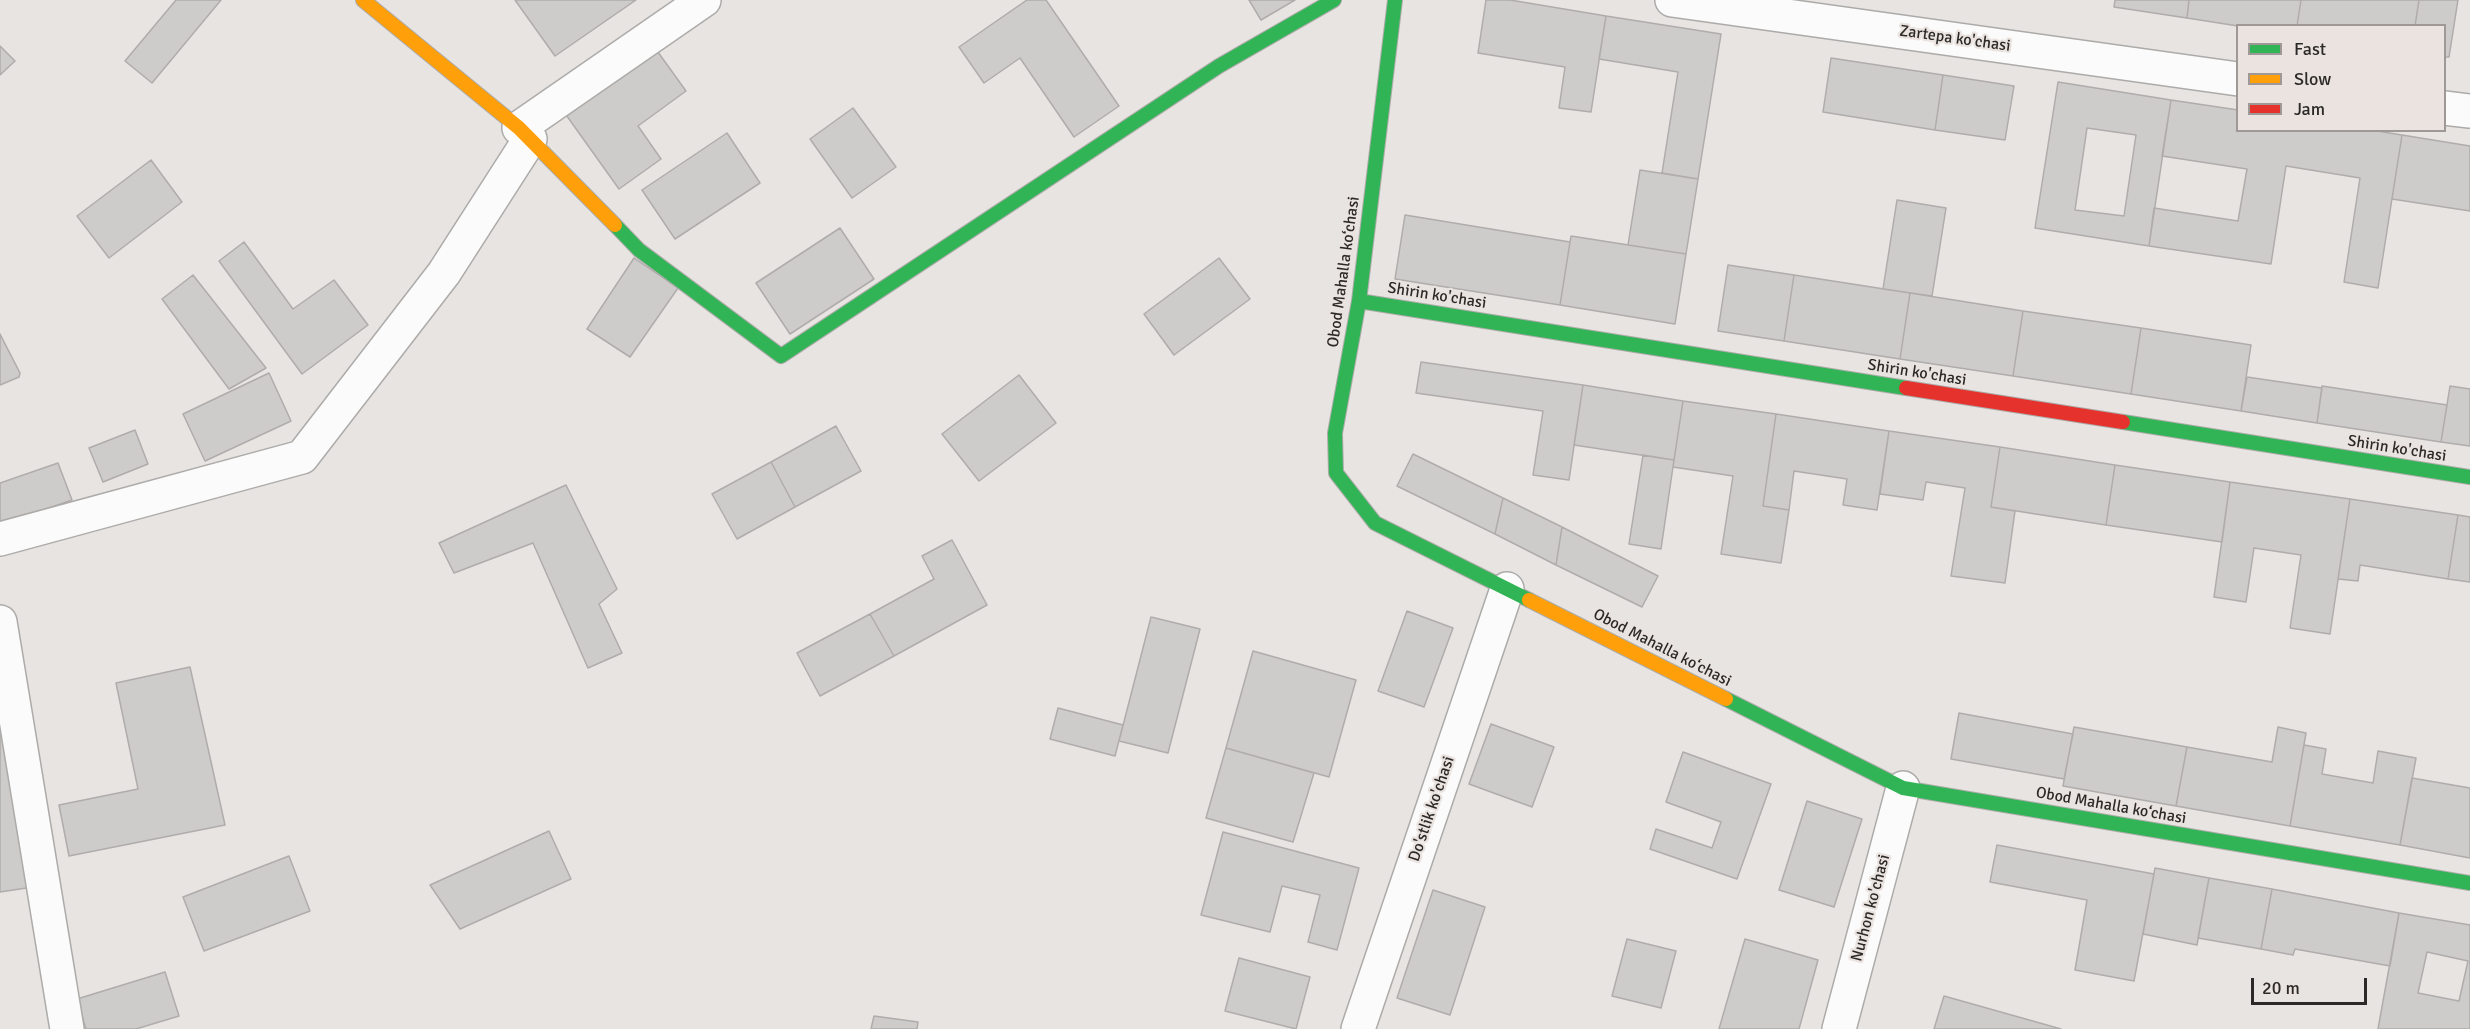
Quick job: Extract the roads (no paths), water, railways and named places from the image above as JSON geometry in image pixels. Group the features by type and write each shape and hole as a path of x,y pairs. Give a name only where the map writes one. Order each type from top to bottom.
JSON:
{"street":[{"path":"363,0 525,133 639,250 781,356 1219,66 1334,0"},
{"path":"0,539 302,457 444,273 525,133 704,0"},
{"name":"Obod Mahalla ko‘chasi","path":"1395,0 1359,301 1335,433 1336,473 1375,523 1903,788 2470,883"},
{"name":"Zartepa ko'chasi","path":"1672,0 2236,79"},
{"path":"2446,108 2470,111"},
{"name":"Shirin ko'chasi","path":"1359,301 2470,477"},
{"name":"Do'stlik ko'chasi","path":"1358,1029 1507,589"},
{"path":"0,622 67,1029"},
{"name":"Nurhon ko'chasi","path":"1839,1029 1903,788"}]}
